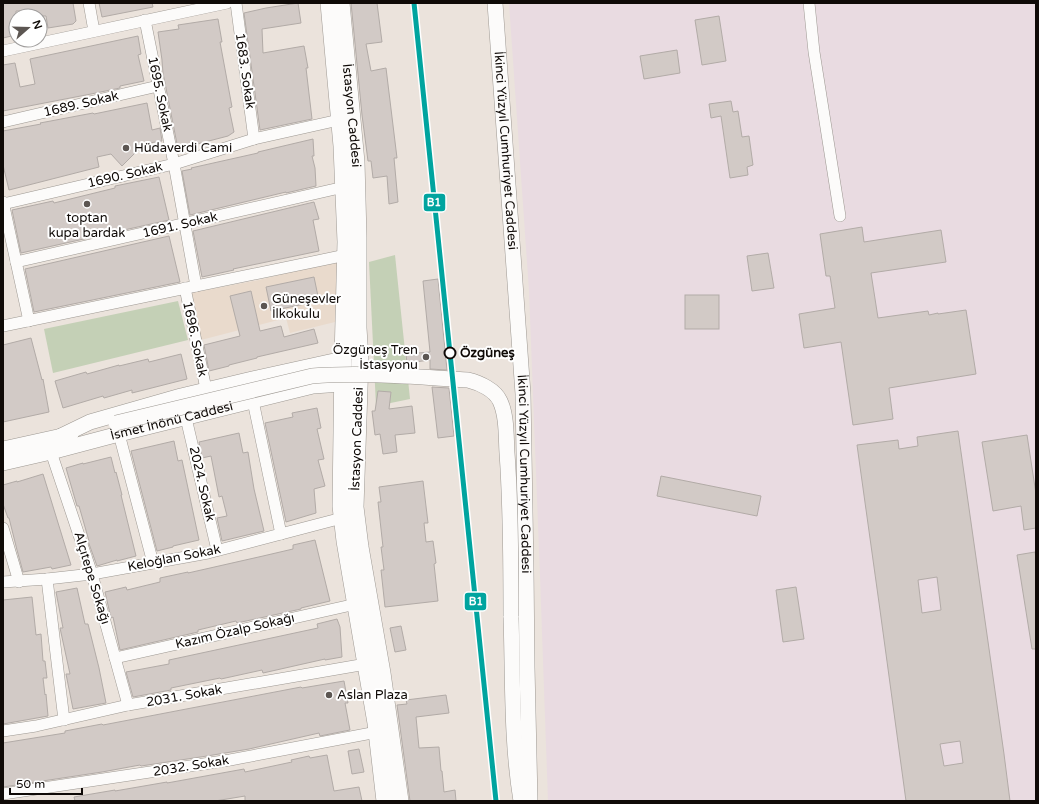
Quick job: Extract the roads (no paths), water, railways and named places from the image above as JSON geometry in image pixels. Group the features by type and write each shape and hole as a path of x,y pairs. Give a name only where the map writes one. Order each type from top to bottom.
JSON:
{"main road":[{"name":"İstasyon Caddesi","path":"328,3 342,146 346,255 343,359 351,384 355,507 360,547 382,674 400,801"},
{"name":"İstasyon Caddesi","path":"341,3 356,162 358,328 360,359 351,384 341,506 377,732 386,801"},
{"name":"İkinci Yüzyıl Cumhuriyet Caddesi","path":"495,3 523,394 530,801"},
{"path":"343,359 360,359"},
{"name":"İsmet İnönü Caddesi","path":"61,436 90,422 206,389 343,359"},
{"path":"118,428 312,376 333,374 384,375 468,380 481,384 493,391 502,406 508,467 514,733 521,801"},
{"name":"İsmet İnönü Caddesi","path":"3,449 61,436 186,418 314,386 351,384"},
{"name":"İsmet İnönü Caddesi","path":"3,463 51,452 118,428"}],"street":[{"path":"89,3 94,31"},
{"path":"3,51 227,3"},
{"name":"1683. Sokak","path":"236,3 254,139"},
{"path":"809,3 814,52 840,216"},
{"name":"1695. Sokak","path":"145,20 185,224 190,287"},
{"name":"1689. Sokak","path":"3,122 158,86"},
{"name":"1690. Sokak","path":"3,203 174,164 254,139 339,120"},
{"name":"1691. Sokak","path":"16,262 344,188"},
{"path":"3,203 29,321"},
{"path":"3,326 346,255"},
{"name":"1696. Sokak","path":"190,287 206,389"},
{"path":"253,401 281,534"},
{"name":"2024. Sokak","path":"186,418 218,550"},
{"path":"118,428 153,563"},
{"name":"Alçıtepe Sokağı","path":"51,452 92,574 128,705"},
{"name":"Keloğlan Sokak","path":"3,582 47,580 92,574 153,563 218,550 342,518"},
{"path":"3,528 19,582"},
{"path":"47,580 64,720"},
{"name":"Kazım Özalp Sokağı","path":"115,658 356,604"},
{"name":"2031. Sokak","path":"3,731 36,726 128,705 366,664"},
{"name":"2032. Sokak","path":"3,794 230,760 377,732"}],"place":[{"name":"Hüdaverdi Cami","path":"126,148"},
{"name":"toptan kupa bardak","path":"87,204"},
{"name":"Güneşevler İlkokulu","path":"264,306"},
{"name":"Özgüneş","path":"450,353"},
{"name":"Özgüneş Tren İstasyonu","path":"426,357"},
{"name":"Aslan Plaza","path":"329,695"}]}
